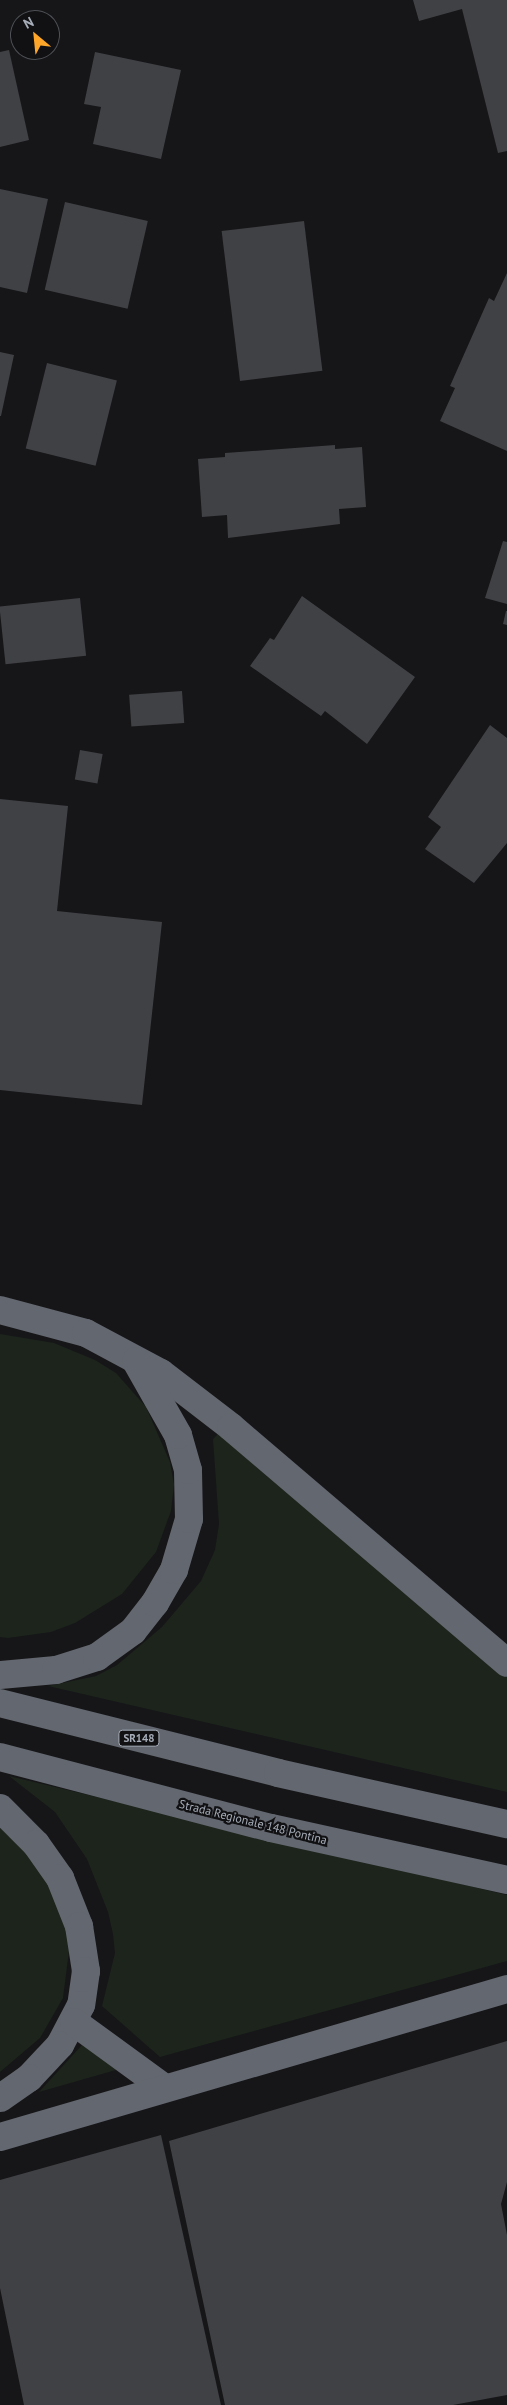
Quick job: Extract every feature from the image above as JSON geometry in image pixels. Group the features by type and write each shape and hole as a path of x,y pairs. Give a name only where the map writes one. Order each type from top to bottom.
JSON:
{"highway":[{"path":"0,1310 67,1326 133,1355 190,1393 507,1662"},
{"path":"0,1675 56,1670 104,1653 133,1631 155,1603 174,1570 189,1519 188,1470 178,1435 133,1355"},
{"name":"SR148","path":"0,1703 278,1773 507,1824"},
{"name":"Strada Regionale 148 Pontina","path":"0,1757 271,1828 507,1880"},
{"path":"0,1808 49,1860 74,1910 86,1971 85,1988 74,2022 40,2067 0,2098"},
{"path":"0,2137 163,2087 507,1988"},
{"path":"74,2022 163,2087"}],"shaded area":[{"path":"0,1334 54,1343 95,1360 116,1373 146,1407 170,1462 174,1485 171,1511 156,1552 122,1594 75,1623 51,1632 8,1638 0,1637"},
{"path":"220,1432 507,1666 507,1792 48,1686 96,1676 117,1665 162,1627 201,1581 215,1550 219,1524 213,1439"},
{"path":"9,1776 507,1895 507,1961 160,2057 102,2006 115,1953 108,1912 87,1859 55,1812"},
{"path":"0,1822 51,1882 70,1943 63,1998 40,2038 0,2072"},
{"path":"82,2045 123,2068 39,2092"}],"building":[{"path":"413,0 507,0 507,151 498,153 462,9 419,21"},
{"path":"9,50 29,140 0,147 0,52"},
{"path":"95,52 181,70 161,159 93,144 101,107 84,104"},
{"path":"0,189 48,199 27,293 0,287"},
{"path":"65,202 148,221 128,309 45,290"},
{"path":"304,221 322,371 240,381 222,231"},
{"path":"507,273 507,451 440,421 455,388 450,386 489,298 494,301"},
{"path":"0,352 14,355 1,416 0,416"},
{"path":"47,363 117,380 96,466 26,448"},
{"path":"335,445 335,449 362,447 366,507 339,509 340,524 228,538 227,515 202,517 198,459 225,457 225,453"},
{"path":"503,541 507,542 507,604 485,598"},
{"path":"302,596 415,677 367,744 325,711 321,716 250,666 270,638 274,640"},
{"path":"80,598 86,656 6,664 0,606"},
{"path":"507,611 507,625 503,624"},
{"path":"182,691 184,723 131,727 129,695"},
{"path":"490,725 507,738 507,843 474,883 425,849 441,827 428,817"},
{"path":"80,750 103,754 97,784 75,780"},
{"path":"0,799 68,806 57,911 162,922 142,1105 0,1090"},
{"path":"507,2041 507,2182 501,2204 507,2235 507,2395 453,2405 225,2405 169,2141"},
{"path":"161,2135 221,2405 24,2405 0,2288 0,2180"}]}
